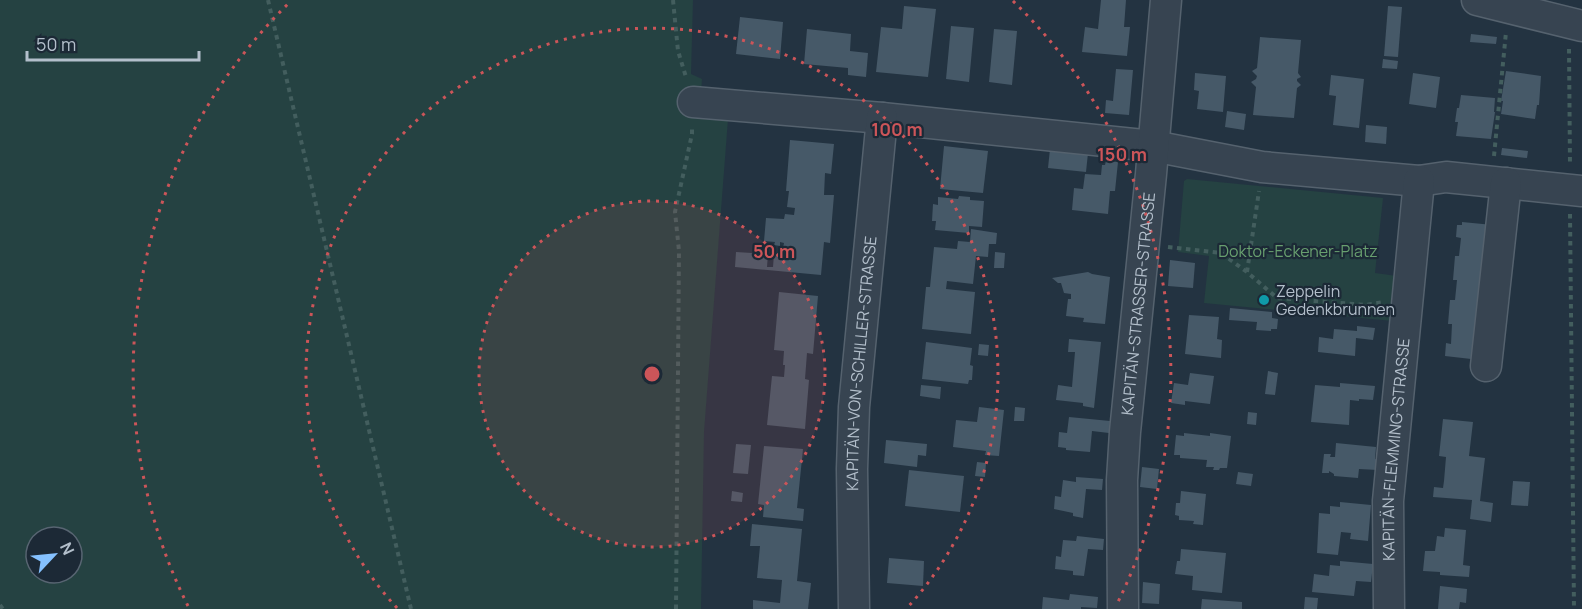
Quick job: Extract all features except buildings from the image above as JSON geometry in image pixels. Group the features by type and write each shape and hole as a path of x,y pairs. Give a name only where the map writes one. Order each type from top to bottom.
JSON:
{"street":[{"name":"KAPITÄN-STRASSER-STRASSE","path":"1123,609 1122,480 1125,432 1166,0"},
{"path":"1477,0 1575,24"},
{"path":"693,102 882,118 1153,146 1263,167 1419,182 1446,177 1576,191"},
{"name":"KAPITÄN-VON-SCHILLER-STRASSE","path":"854,609 852,469 854,407 882,118"},
{"name":"KAPITÄN-FLEMMING-STRASSE","path":"1389,609 1388,501 1419,182"},
{"path":"1486,366 1499,182"}],"path":[{"path":"268,0 411,609"},
{"path":"673,0 678,51 693,102 692,134 675,212 679,251 676,609"},
{"path":"1499,182 1508,8"},
{"path":"1574,609 1575,24"},
{"path":"1247,272 1263,167"},
{"path":"1143,245 1221,253 1277,298 1366,305 1407,297"},
{"path":"0,605 3,609"}],"green space":[{"path":"0,0 693,0 691,74 702,79 699,118 728,119 704,432 701,609 0,609"},
{"name":"Doktor-Eckener-Platz","path":"1187,179 1383,198 1375,273 1397,276 1393,321 1204,303 1209,256 1178,252 1184,181"}],"place":[{"name":"Zeppelin Gedenkbrunnen","path":"1264,300"}]}
